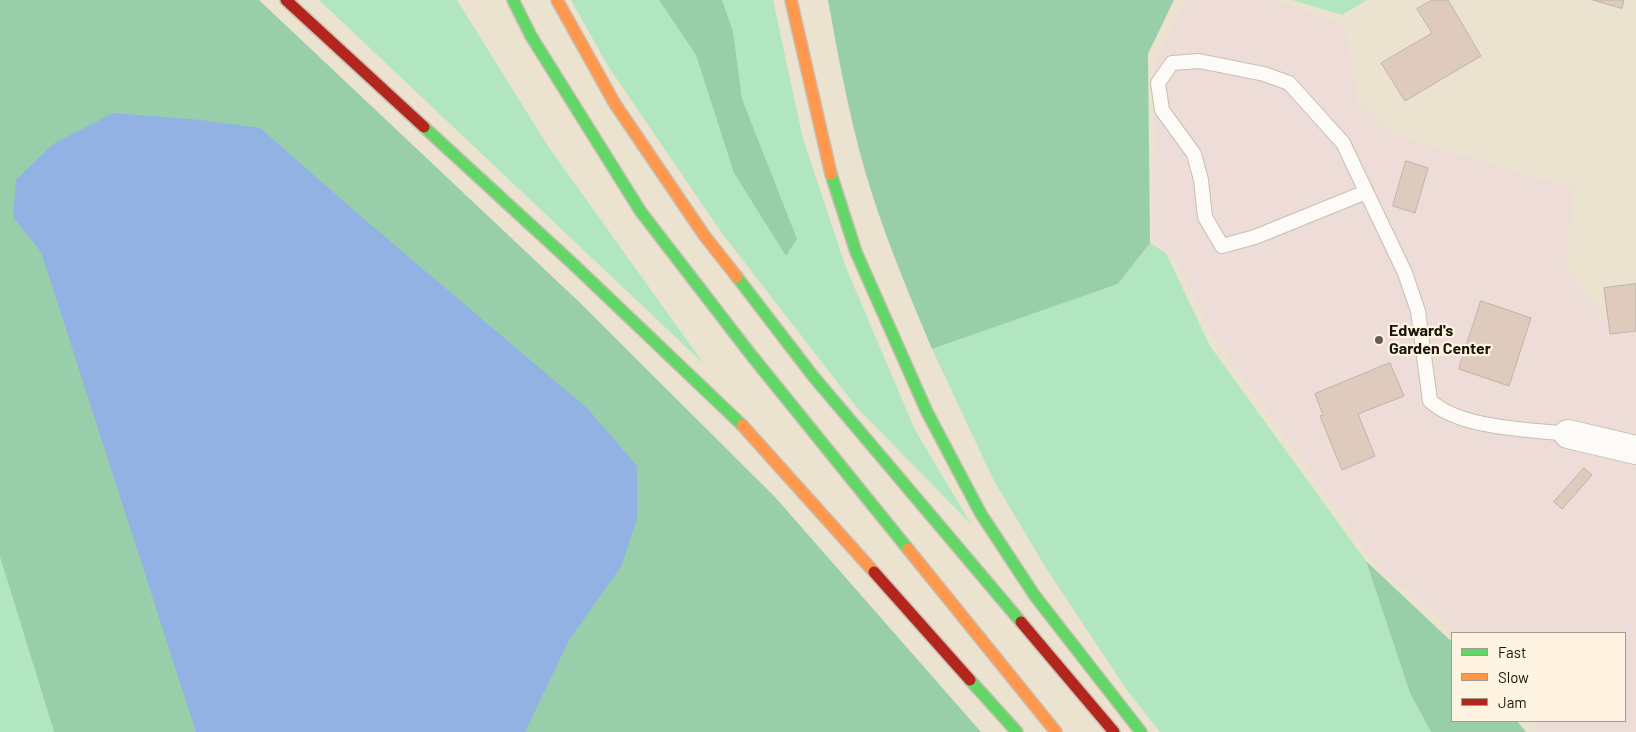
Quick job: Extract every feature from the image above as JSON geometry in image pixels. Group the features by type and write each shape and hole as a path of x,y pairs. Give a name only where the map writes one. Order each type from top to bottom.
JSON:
{"highway":[{"path":"286,0 572,263 742,425 1017,732"},
{"path":"513,0 531,36 641,212 752,356 1056,732"},
{"path":"556,0 615,104 704,235 813,376 1114,732"},
{"path":"791,0 825,156 856,252 927,412 981,514 1035,596 1141,732"}],"street":[{"path":"1568,434 1636,450"}],"lane":[{"path":"1366,192 1255,237 1222,246 1205,217 1201,180 1194,154 1162,110 1158,83 1172,63 1199,62 1264,74 1289,83 1343,143 1405,273 1418,311 1430,401 1439,409 1477,423 1568,434"}],"shaded area":[{"path":"1185,0 1270,0 1344,24 1358,103 1390,134 1573,189 1566,271 1611,322 1636,333 1636,732 1539,732 1532,722 1626,722 1626,632 1454,632 1408,590 1383,574 1216,340 1178,261 1153,238 1155,59"}],"green space":[{"path":"0,0 259,0 576,299 775,497 981,732 54,732 0,557"},
{"path":"319,0 457,0 548,146 704,364"},
{"path":"571,0 773,0 803,139 845,265 915,430 971,524 858,409 721,232 608,66"},
{"path":"659,0 722,0 733,32 742,99 797,239 786,256 734,173 696,55"},
{"path":"828,0 1174,0 1148,54 1150,243 1118,284 932,349 894,255 866,173 847,99"},
{"path":"1292,0 1367,0 1342,15"},
{"path":"1150,243 1166,253 1210,346 1366,561 1410,693 1431,732 1160,732 1126,689 1044,565 993,479 932,349 1118,284"},
{"path":"0,557 54,732 0,732"},
{"path":"1366,561 1451,641 1451,722 1518,722 1526,732 1431,732 1410,693"}],"water":[{"path":"113,113 201,120 260,128 588,409 637,466 637,518 622,565 569,640 525,732 196,732 41,252 13,217 16,180 53,144"}],"building":[{"path":"1432,0 1448,0 1481,56 1405,101 1381,63 1432,33 1417,9"},
{"path":"1593,0 1624,0 1622,8"},
{"path":"1406,161 1428,168 1415,213 1393,206"},
{"path":"1636,284 1636,331 1610,334 1604,288"},
{"path":"1481,301 1531,318 1509,386 1459,369"},
{"path":"1390,363 1404,396 1358,414 1375,456 1342,470 1320,416 1323,415 1315,394"},
{"path":"1584,468 1592,475 1562,509 1554,502"}],"traffic: fast":[{"path":"513,0 531,36 641,212 752,356 908,549"},
{"path":"424,127 572,263 742,425"},
{"path":"831,174 856,252 927,412 981,514 1035,596 1141,732"},
{"path":"737,277 813,376 1021,622"},
{"path":"970,680 1017,732"}],"traffic: slow":[{"path":"557,0 615,104 704,235 737,277"},
{"path":"791,0 831,174"},
{"path":"742,425 874,572"},
{"path":"908,549 1056,732"}],"traffic: jam":[{"path":"286,0 424,127"},
{"path":"874,572 970,680"},
{"path":"1021,622 1114,732"}],"place":[{"name":"Edward's Garden Center","path":"1379,340"}]}
